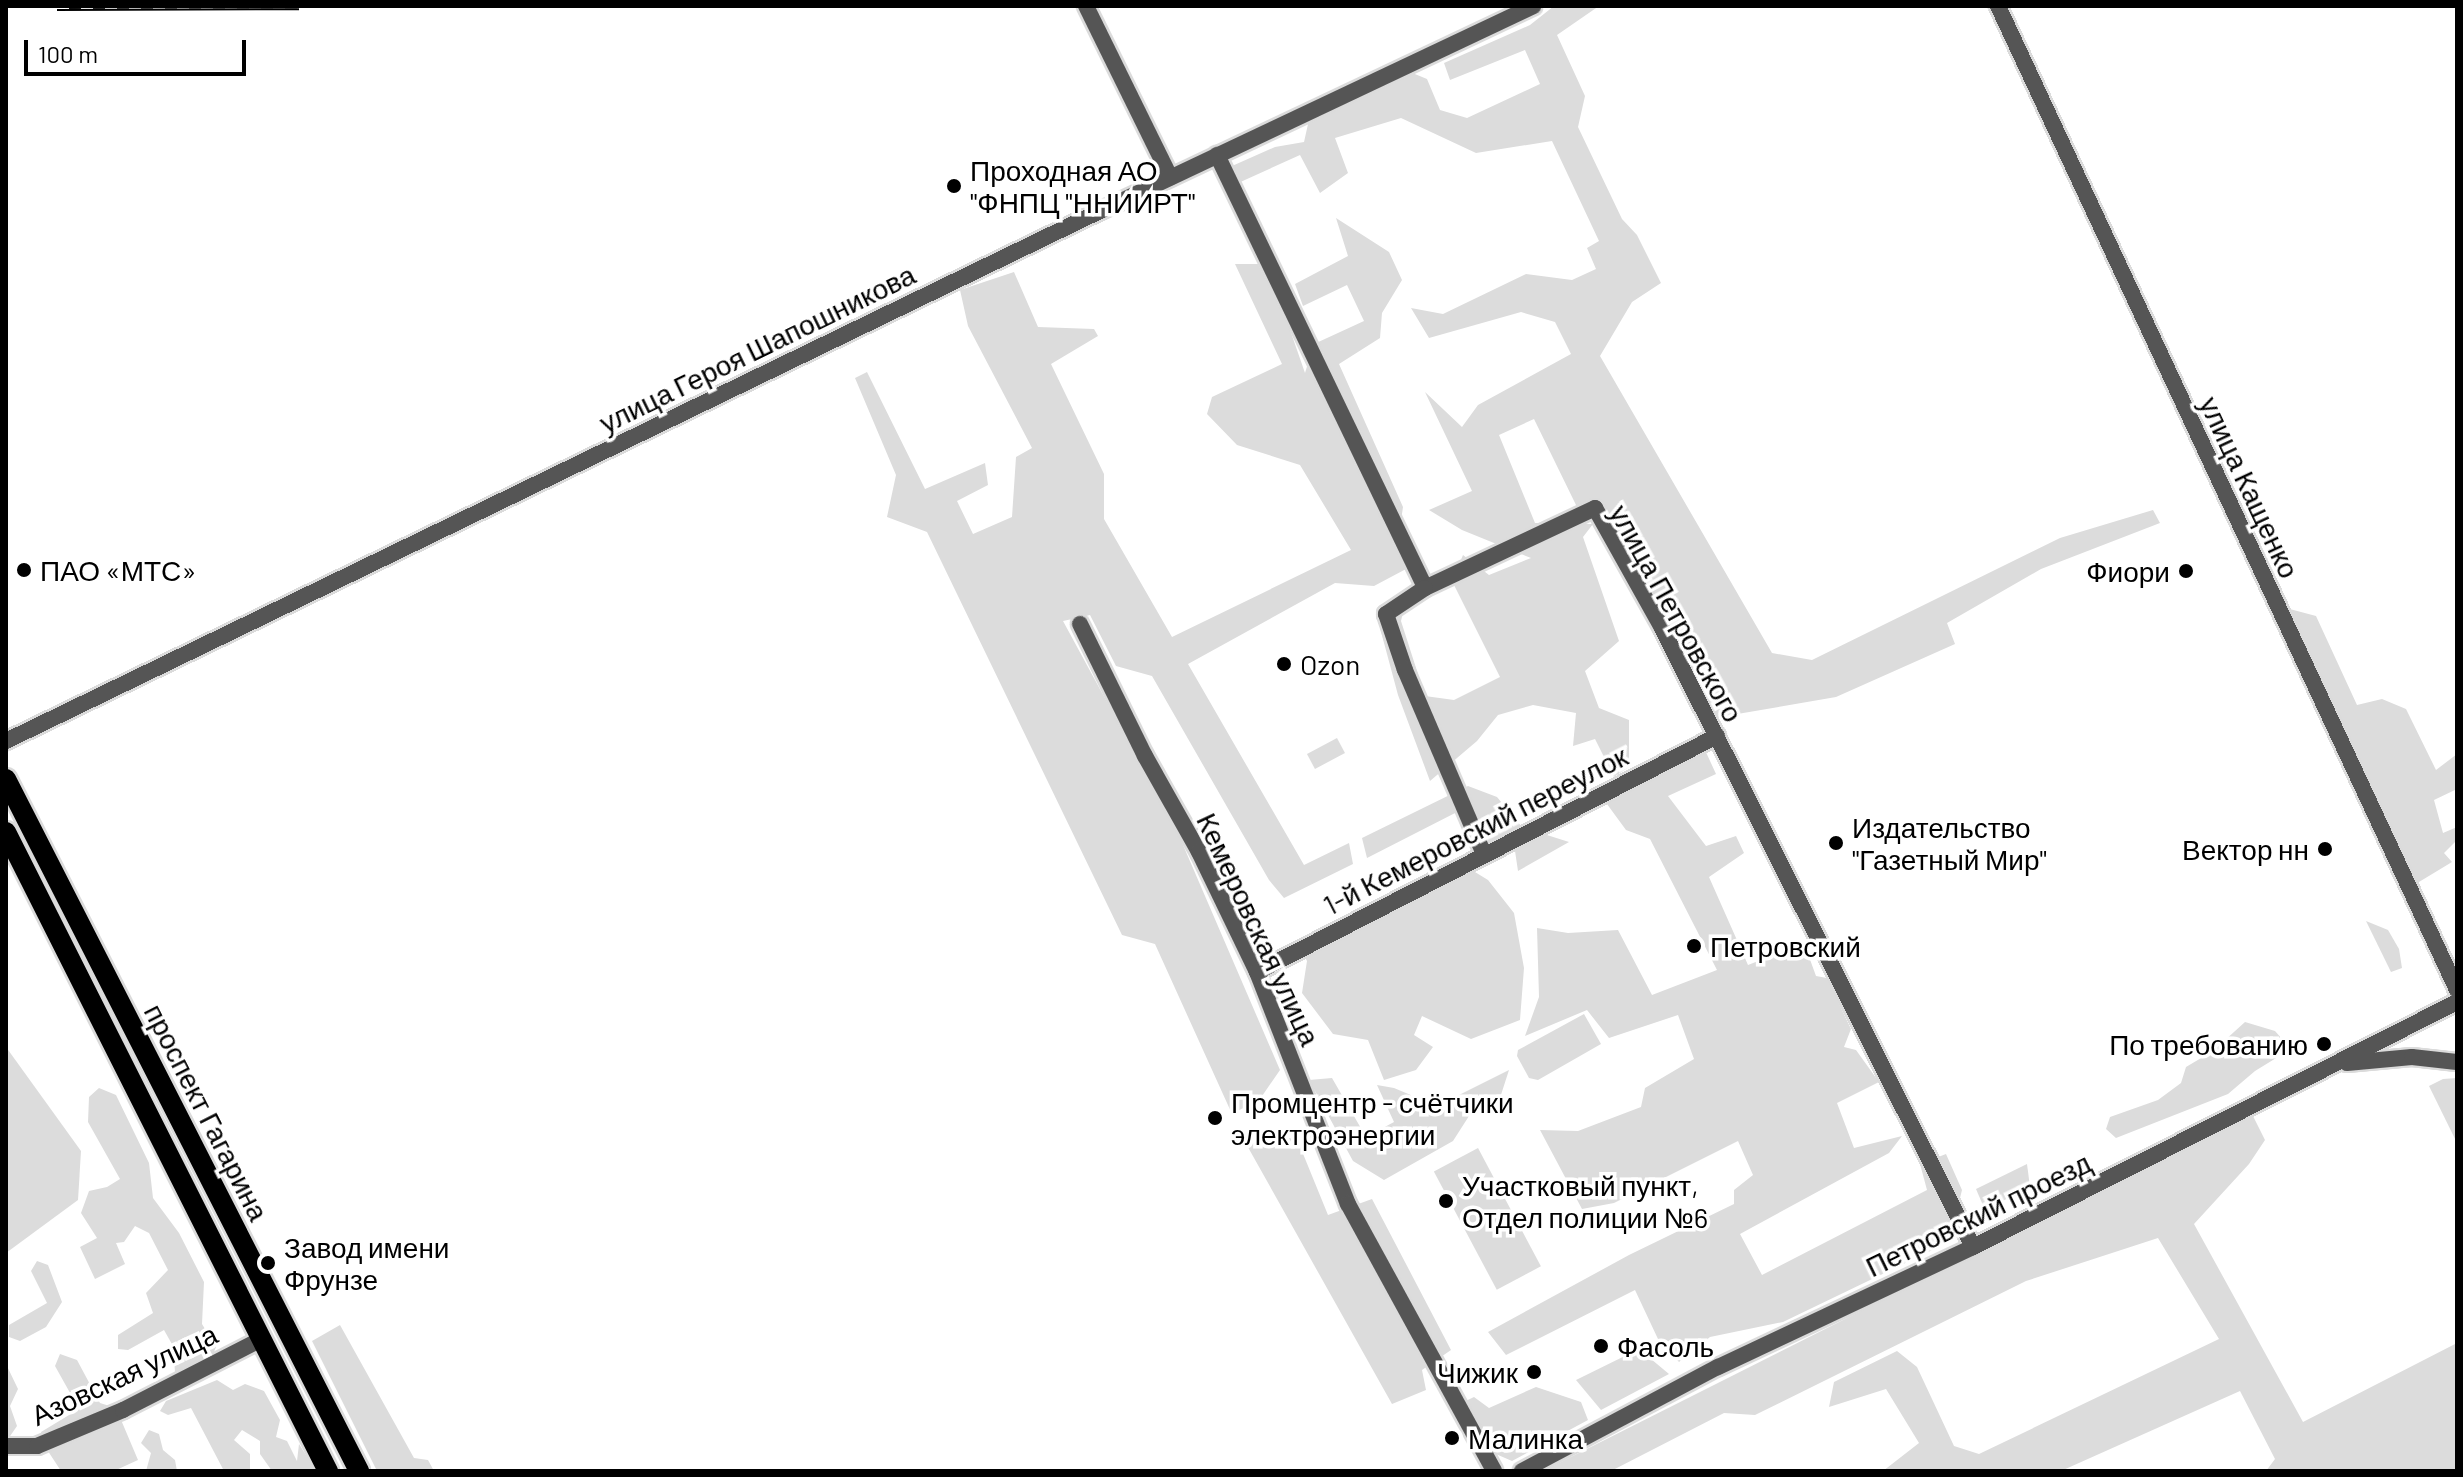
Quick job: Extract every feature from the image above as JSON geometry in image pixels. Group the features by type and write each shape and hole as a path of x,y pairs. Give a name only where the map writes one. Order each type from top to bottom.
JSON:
{"main road":[{"name":"проспект Гагарина","path":"6,779 359,1471"},
{"name":"проспект Гагарина","path":"6,832 328,1471"}],"street":[{"path":"1086,6 1170,177"},
{"name":"улица Героя Шапошникова","path":"6,741 1170,177 1533,6"},
{"name":"улица Кащенко","path":"1998,6 2457,990"},
{"path":"1217,155 1425,588 1386,614 1405,670 1484,854"},
{"name":"улица Петровского","path":"1425,588 1595,508 1717,736 1973,1247"},
{"name":"Кемеровская улица","path":"1080,624 1145,756 1199,852 1257,972 1348,1204 1494,1471"},
{"name":"1-й Кемеровский переулок","path":"1257,972 1717,736"},
{"name":"Петровский проезд","path":"1522,1471 1718,1367 1973,1247 2457,1002"},
{"path":"2337,1063 2412,1057 2457,1062"},
{"name":"Азовская улица","path":"6,1446 37,1446 123,1410 262,1339"}],"shaded area":[{"path":"1554,6 1599,6 1557,35 1585,96 1578,127 1622,219 1637,235 1661,283 1632,302 1600,356 1772,653 1812,660 2060,538 2153,510 2160,523 2041,569 1947,623 1955,644 1836,697 1714,718 1601,507 1576,505 1534,419 1499,435 1535,523 1593,524 1583,537 1619,641 1585,671 1599,708 1629,720 1629,767 1614,777 1595,739 1573,746 1576,713 1533,705 1498,715 1477,741 1430,781 1398,695 1380,628 1390,604 1404,608 1401,621 1425,696 1454,700 1500,677 1452,581 1463,555 1489,575 1531,558 1462,530 1429,510 1472,491 1425,392 1462,427 1478,405 1571,354 1555,322 1521,312 1429,338 1411,308 1443,314 1526,274 1572,280 1596,269 1587,248 1599,241 1552,141 1476,153 1401,118 1335,138 1348,173 1320,193 1300,155 1236,184 1232,166 1275,147 1304,142 1308,124 1410,72 1427,79 1440,110 1467,118 1540,84 1525,50 1450,80 1444,63 1530,25"},
{"path":"1336,218 1389,252 1402,280 1382,313 1380,338 1339,364 1403,507 1397,548 1406,569 1374,586 1335,583 1188,664 1304,865 1349,843 1353,864 1284,898 1269,880 1152,676 1116,666 1090,615 1063,621 1177,831 1280,1070 1260,1099 1232,1114 1155,944 1122,935 927,532 887,517 896,475 855,378 867,372 925,489 985,463 988,485 957,501 973,534 1012,517 1016,457 1032,448 968,326 960,290 1014,272 1038,327 1094,329 1098,336 1051,364 1104,474 1104,519 1172,637 1351,550 1300,465 1237,445 1207,414 1212,397 1282,364 1235,264 1258,264 1288,324 1305,373 1314,344 1364,321 1347,285 1303,306 1295,284 1348,256"},
{"path":"2286,608 2316,616 2357,705 2382,699 2406,709 2436,770 2457,754 2457,789 2434,800 2443,833 2457,827 2457,840 2444,853 2452,862 2414,885"},
{"path":"1337,738 1345,753 1315,769 1307,754"},
{"path":"1705,750 1716,774 1668,796 1706,846 1736,836 1744,853 1709,877 1748,965 1804,943 1816,976 1827,978 1851,1029 1844,1047 1856,1050 1879,1082 1837,1103 1854,1148 1902,1136 1889,1153 1740,1234 1762,1275 1927,1190 1920,1164 1946,1154 1962,1190 1949,1242 1783,1322 1710,1337 1679,1362 1658,1339 1635,1290 1506,1355 1488,1332 1629,1255 1734,1204 1734,1190 1753,1175 1738,1141 1614,1203 1582,1209 1540,1130 1578,1131 1641,1107 1645,1088 1694,1059 1678,1015 1609,1038 1587,1010 1525,1036 1539,997 1537,928 1568,933 1618,930 1652,995 1717,970 1650,839 1626,830 1604,800"},
{"path":"1468,786 1497,797 1522,827 1569,842 1518,871 1515,851 1475,841 1459,811 1367,858 1362,838"},
{"path":"1457,861 1488,880 1514,913 1524,968 1520,1020 1471,1039 1422,1016 1414,1035 1433,1047 1416,1070 1384,1080 1368,1040 1333,1034 1302,993 1307,961 1297,943"},
{"path":"2366,921 2388,930 2399,949 2402,968 2391,972"},
{"path":"1584,1014 1601,1044 1538,1080 1529,1078 1517,1056 1518,1050"},
{"path":"2245,1022 2275,1031 2291,1049 2255,1071 2228,1094 2116,1138 2106,1129 2110,1117 2158,1100 2181,1083 2186,1067 2213,1051"},
{"path":"6,1047 81,1151 78,1200 6,1253"},
{"path":"1509,1070 1499,1101 1469,1116 1453,1141 1384,1180 1353,1161 1309,1080 1332,1078 1366,1137 1394,1122 1377,1085 1394,1088 1437,1106"},
{"path":"2457,1078 2457,1143 2429,1086 2443,1079"},
{"path":"99,1088 116,1095 149,1163 153,1198 179,1233 204,1282 202,1324 216,1347 205,1374 187,1383 175,1372 173,1346 164,1330 128,1350 118,1349 118,1335 153,1313 146,1293 168,1270 149,1233 135,1226 124,1242 116,1243 125,1264 95,1279 80,1247 97,1238 81,1213 89,1191 107,1187 120,1179 88,1122 89,1097"},
{"path":"2252,1114 2265,1140 2249,1164 2194,1224 2303,1422 2457,1343 2457,1471 2266,1471 2275,1459 2240,1391 2061,1471 1883,1471 1919,1443 1886,1389 1829,1407 1834,1382 1897,1351 1917,1367 1954,1446 1979,1454 2219,1339 2158,1238 2026,1281 1755,1415 1724,1413 1611,1471 1543,1471"},
{"path":"1240,1133 1297,1139 1328,1215 1372,1199 1451,1350 1422,1370 1426,1390 1392,1404"},
{"path":"1478,1148 1541,1266 1497,1290 1434,1171"},
{"path":"2027,1164 2030,1187 1985,1210 1976,1189"},
{"path":"37,1261 48,1265 62,1302 46,1327 20,1341 9,1337 9,1325 47,1303 31,1271"},
{"path":"340,1325 414,1458 428,1460 434,1471 377,1471 312,1341"},
{"path":"1639,1349 1669,1374 1601,1410 1576,1380"},
{"path":"60,1354 77,1360 100,1403 116,1408 138,1460 114,1471 61,1471 44,1445 41,1432 79,1409 55,1366"},
{"path":"6,1364 18,1389 10,1406 17,1426 6,1442"},
{"path":"217,1380 233,1390 245,1384 264,1391 280,1420 276,1437 287,1441 297,1461 299,1444 316,1471 272,1471 260,1454 260,1441 242,1430 234,1440 250,1454 250,1471 224,1471 191,1408 168,1415 160,1411 166,1401"},
{"path":"1536,1387 1581,1402 1588,1420 1512,1461 1468,1442 1451,1408 1474,1397 1489,1408"},
{"path":"149,1430 159,1434 163,1450 175,1460 177,1471 146,1471 151,1453 141,1443"}],"railway":[{"path":"57,7 299,6"}],"place":[{"name":"Проходная АО \"ФНПЦ \"ННИИРТ\"","path":"954,186"},
{"name":"ПАО «МТС»","path":"24,570"},
{"name":"Фиори","path":"2186,571"},
{"name":"Ozon","path":"1284,664"},
{"name":"Издательство \"Газетный Мир\"","path":"1836,843"},
{"name":"Вектор нн","path":"2325,849"},
{"name":"Петровский","path":"1694,946"},
{"name":"По требованию","path":"2324,1044"},
{"name":"Промцентр - счётчики электроэнергии","path":"1215,1118"},
{"name":"Участковый пункт, Отдел полиции №6","path":"1446,1201"},
{"name":"Завод имени Фрунзе","path":"268,1263"},
{"name":"Фасоль","path":"1601,1346"},
{"name":"Чижик","path":"1534,1372"},
{"name":"Малинка","path":"1452,1438"}]}
